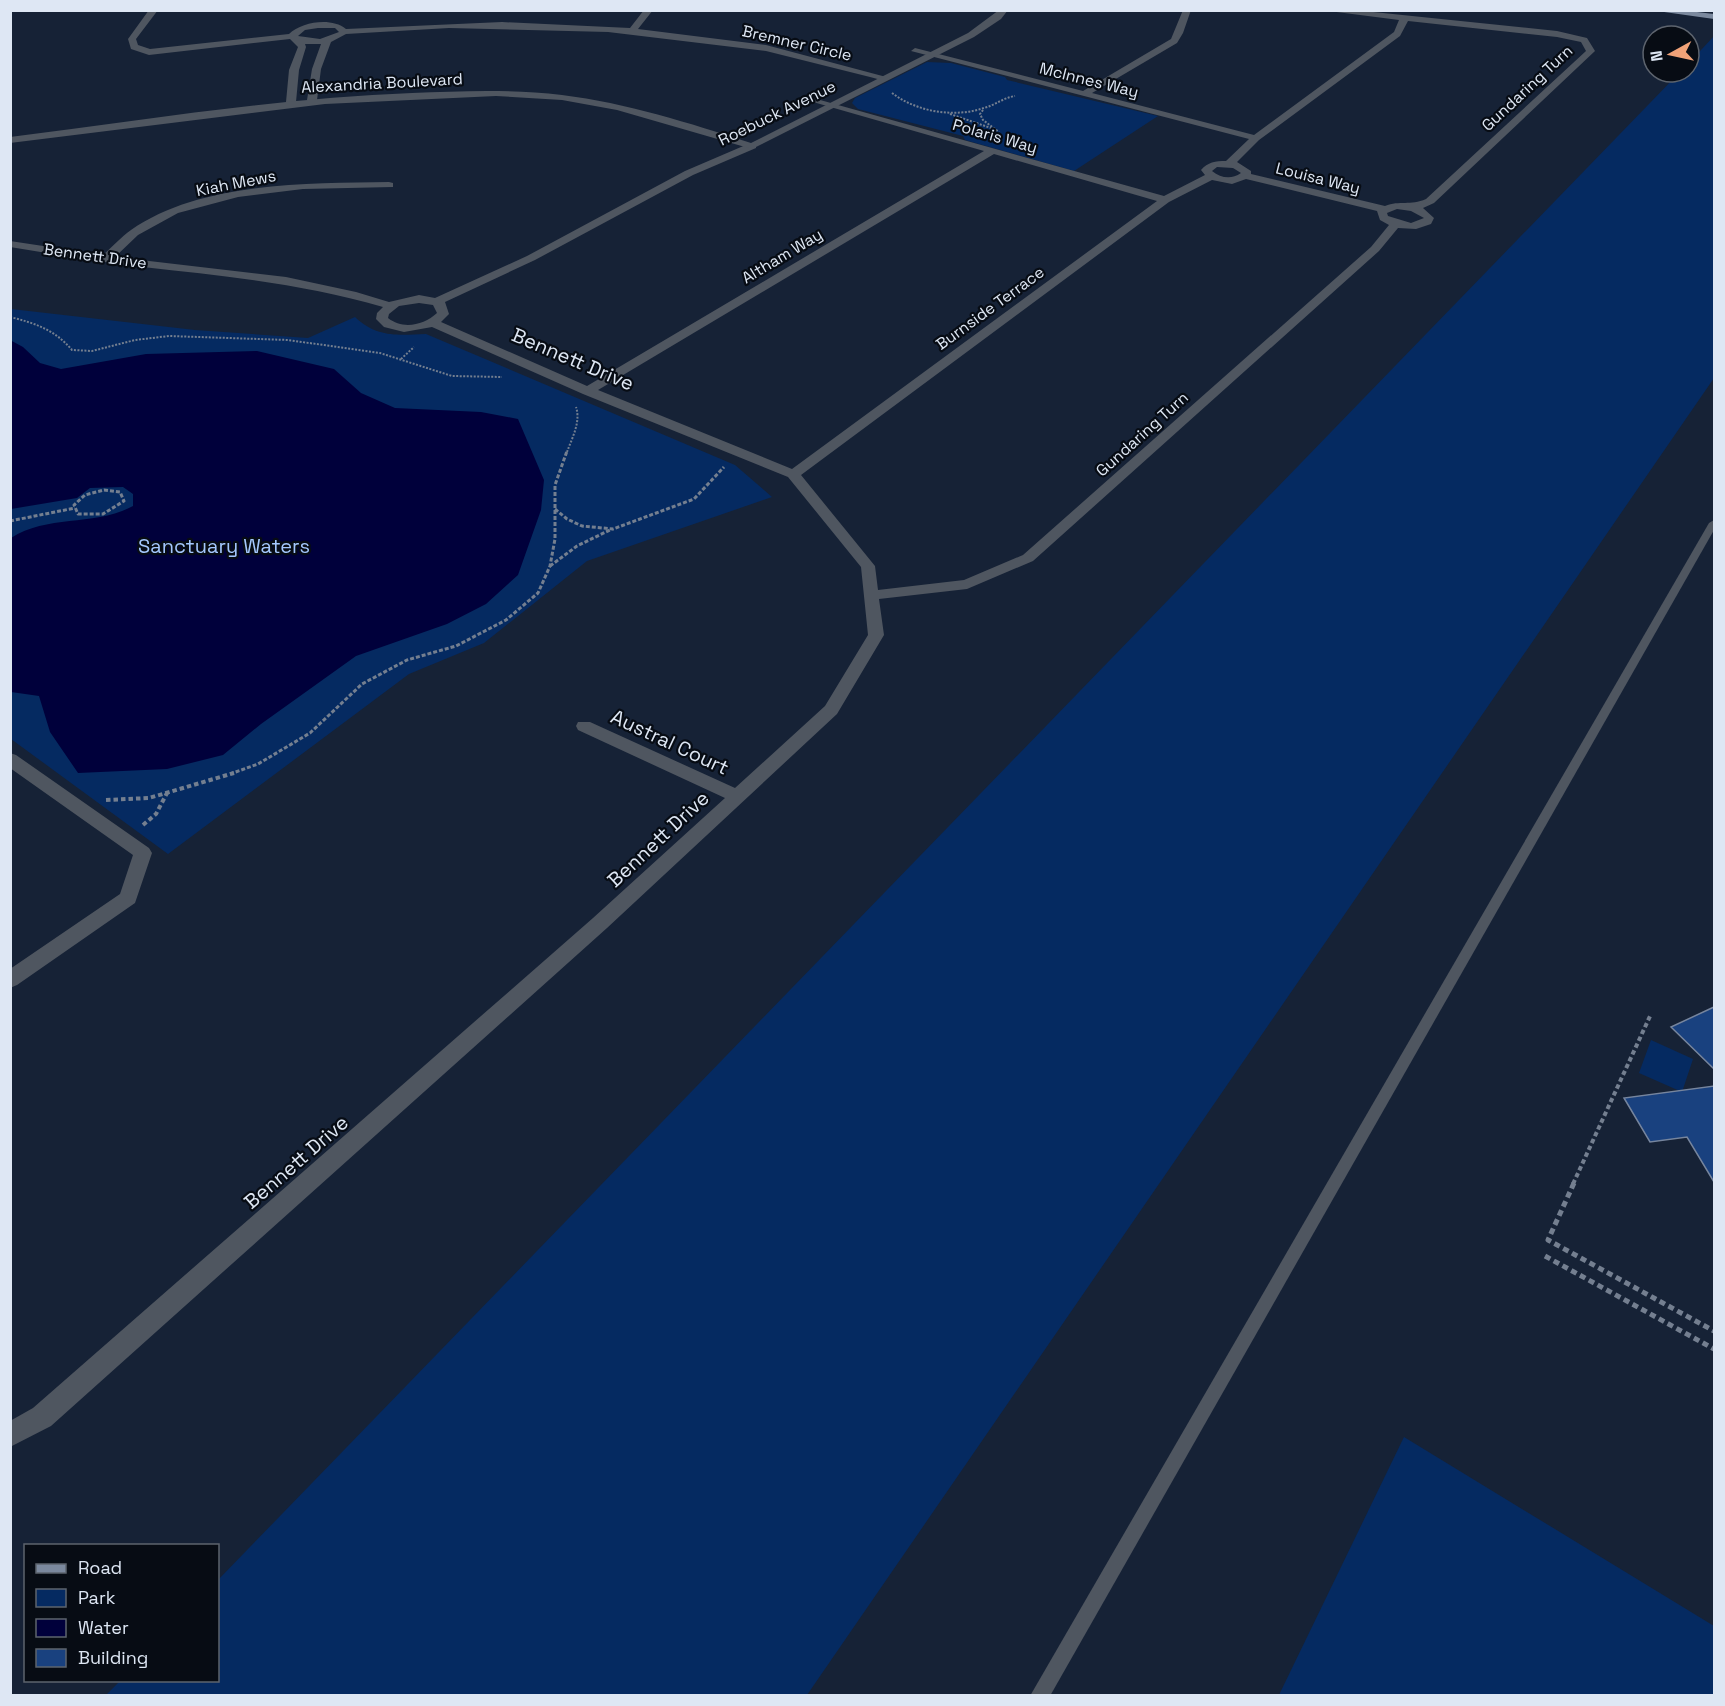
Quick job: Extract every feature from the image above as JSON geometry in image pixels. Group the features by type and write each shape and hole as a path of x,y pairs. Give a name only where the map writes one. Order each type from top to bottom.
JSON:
{"main road":[{"path":"1654,10 1714,17"}],"street":[{"name":"Bremner Circle","path":"154,10 132,39 134,46 149,52 296,38 313,42 328,40 344,32 483,21 633,30 768,48 885,78"},
{"path":"633,30 649,10"},
{"path":"991,10 1003,11"},
{"path":"1083,94 1173,41 1179,33 1187,10"},
{"name":"Gundaring Turn","path":"1325,10 1557,34 1584,40 1591,51 1430,201 1414,208"},
{"name":"Roebuck Avenue","path":"436,302 531,258 745,141 829,100 885,78 971,35 1003,11"},
{"name":"Burnside Terrace","path":"793,474 1165,200 1211,176 1206,170 1210,166 1229,164 1256,138 1397,34 1404,19"},
{"name":"Bremner Circle","path":"296,38 296,31 323,21 338,26 344,32"},
{"path":"291,102 294,70 302,47 296,38"},
{"path":"312,100 315,68 319,54 328,40"},
{"path":"905,56 933,42"},
{"name":"McInnes Way","path":"915,51 1256,138"},
{"name":"Roebuck Avenue","path":"857,80 884,66"},
{"name":"Alexandria Boulevard","path":"10,140 312,100 416,95 536,95 583,100 745,141"},
{"name":"Polaris Way","path":"811,103 829,100 992,151 1165,200"},
{"name":"Roebuck Avenue","path":"689,173 745,141"},
{"name":"Altham Way","path":"581,396 992,151"},
{"path":"1211,176 1230,180 1245,176 1245,170 1229,164"},
{"name":"Louisa Way","path":"1245,176 1383,209"},
{"name":"Kiah Mews","path":"106,259 134,232 174,211 238,194 303,186 389,185"},
{"path":"1395,206 1414,208 1426,214 1427,222 1417,226 1396,224 1381,215 1383,209 1395,206"},
{"name":"Gundaring Turn","path":"872,595 968,584 1028,558 1375,249 1396,224"},
{"name":"Bennett Drive","path":"10,244 106,259 275,278 357,294 391,306 408,300 436,302"},
{"path":"391,306 383,313 382,319 393,326 417,327 438,319 443,310 436,302"},
{"name":"Bennett Drive","path":"10,1435 42,1417 600,923 831,710 876,635 868,566 793,474 742,453 581,396 432,322"},
{"name":"Austral Court","path":"584,726 737,796"},
{"path":"10,759 143,853 128,898 10,980"}],"lane":[{"path":"1039,1695 1714,524"}],"path":[{"path":"890,90 899,100 914,106 938,110 983,109 999,100 1017,96"},
{"path":"938,110 994,129"},
{"path":"10,317 34,322 58,333 72,350 92,351 135,340 169,336 276,339 380,353 452,376 508,377"},
{"path":"103,800 149,798 258,764 310,733 362,684 407,660 456,646 506,620 538,593 550,566 555,539 554,509 558,473 576,427 581,396"},
{"path":"550,566 577,546 613,529 694,499 718,472 742,453"},
{"path":"104,490 120,492 124,501 114,512 94,517 78,514 75,508 74,505 86,495 104,490"},
{"path":"10,521 75,508"},
{"path":"554,509 567,519 582,526 613,529"},
{"path":"123,839 156,814 166,794"},
{"path":"1651,1014 1548,1240 1714,1331"},
{"path":"1545,1256 1714,1349"}],"green space":[{"path":"1714,36 1714,378 807,1695 106,1695 119,1682 219,1682 219,1579 1668,84 1701,84 1701,50"},
{"path":"927,62 951,63 1005,77 1007,80 1158,116 1074,171 965,140 963,136 858,109 852,103 855,98"},
{"name":"Sanctuary Waters","path":"11,309 195,330 308,338 355,317 371,329 388,334 426,334 735,465 772,497 587,561 484,643 409,674 168,854 11,739"},
{"path":"1651,1040 1693,1059 1682,1092 1639,1073"},
{"path":"1404,1437 1714,1626 1714,1695 1279,1695"}],"water":[{"name":"Sanctuary Waters","path":"10,340 23,347 40,363 61,369 146,354 257,351 334,369 361,393 395,408 481,412 518,419 544,480 541,510 518,575 486,604 447,624 356,656 261,724 223,755 167,769 78,773 50,732 39,696 11,692 11,538 40,526 118,512 133,506 133,494 123,487 90,488 77,498 11,509"}],"building":[{"path":"1714,1007 1714,1069 1671,1027"},
{"path":"1714,1086 1714,1182 1687,1137 1650,1142 1624,1098"}]}
